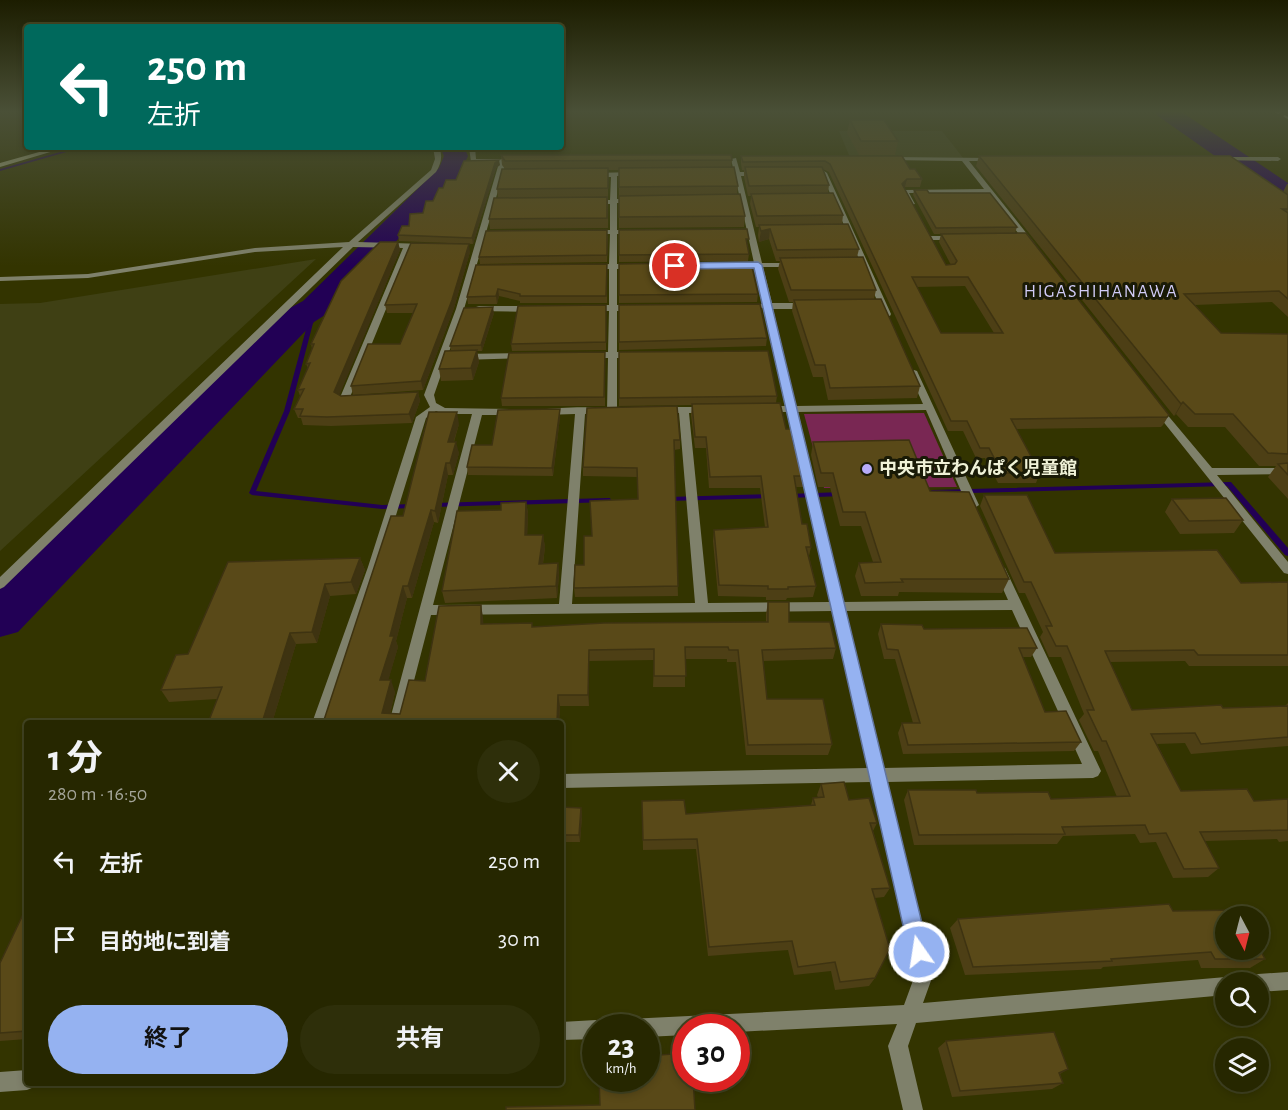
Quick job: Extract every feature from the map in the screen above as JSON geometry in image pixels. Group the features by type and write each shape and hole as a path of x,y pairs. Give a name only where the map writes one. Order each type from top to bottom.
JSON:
{"street":[{"path":"0,584 434,171 436,163"},
{"path":"503,163 460,309 429,395 436,407 443,411 523,412"},
{"path":"735,163 924,975 898,1046 913,1110"},
{"path":"967,163 1039,254"},
{"path":"1229,163 1237,170"},
{"path":"813,173 824,173 892,326"},
{"path":"579,175 648,174"},
{"path":"715,174 770,174"},
{"path":"499,176 510,175"},
{"path":"534,412 617,411 612,355 614,175"},
{"path":"915,210 905,191 988,190"},
{"path":"824,200 836,199"},
{"path":"730,200 754,200"},
{"path":"580,202 637,201"},
{"path":"491,203 502,203"},
{"path":"925,229 935,246"},
{"path":"838,230 849,230"},
{"path":"738,231 760,231"},
{"path":"589,232 647,232"},
{"path":"482,233 494,233"},
{"path":"1014,237 1026,237"},
{"path":"930,238 966,238"},
{"path":"0,279 87,276 255,250 386,244 431,246"},
{"path":"365,399 344,400 408,245"},
{"path":"466,248 478,248"},
{"path":"747,265 805,264"},
{"path":"853,264 864,264"},
{"path":"578,267 646,266"},
{"path":"472,268 484,268"},
{"path":"872,305 883,305"},
{"path":"755,306 814,306"},
{"path":"578,308 648,308"},
{"path":"460,309 542,309"},
{"path":"766,353 778,352"},
{"path":"578,356 648,354"},
{"path":"442,357 533,356"},
{"path":"911,367 978,517"},
{"path":"419,396 429,395"},
{"path":"1148,396 1288,570"},
{"path":"321,720 421,417 436,407"},
{"path":"756,409 929,407"},
{"path":"653,410 720,410"},
{"path":"684,410 702,608"},
{"path":"565,610 580,411"},
{"path":"397,720 477,413"},
{"path":"1210,473 1288,471"},
{"path":"564,782 1093,771 997,561"},
{"path":"426,610 1016,605"},
{"path":"1269,982 1288,981"},
{"path":"660,1026 909,1014 1215,987"},
{"path":"564,1031 582,1030"},
{"path":"0,1082 24,1080"}],"shaded area":[{"path":"316,259 0,551 0,304 40,303"},
{"path":"924,413 957,487 824,488 804,414"}],"building":[{"path":"463,163 495,163 472,238 398,235 402,226 409,226 410,214 423,213 426,201 433,201 446,180 456,180"},
{"path":"828,163 906,163 910,169 915,169 922,179 907,179 902,184 946,265 955,264 957,261 941,234 1026,233 1169,415 1167,417 1011,419 1040,473 1002,473 989,448 980,448 967,421 951,421","holes":["912,277 968,277 1003,333 941,333"]},
{"path":"985,163 1240,163 1288,195 1288,209 1282,209 1288,213 1288,299 1279,291 1184,294 1221,333 1288,334 1288,454 1268,453 1233,414 1195,414 1183,402 1181,404"},
{"path":"734,167 738,186 619,187 619,168"},
{"path":"745,167 822,167 829,185 749,186"},
{"path":"608,168 608,188 497,189 502,169"},
{"path":"914,190 927,190 929,193 990,193 1017,227 936,228"},
{"path":"833,193 843,215 757,216 751,194"},
{"path":"740,194 745,216 619,217 619,196"},
{"path":"607,197 607,218 489,219 494,198"},
{"path":"848,224 859,249 777,250 770,229 761,231 759,225"},
{"path":"747,229 749,254 619,255 619,230"},
{"path":"607,230 607,255 479,257 486,231"},
{"path":"380,242 398,242 334,392 341,396 418,392 409,414 300,416 303,409 294,409 304,389 298,390 310,363 306,364 314,344 311,344 341,281"},
{"path":"411,243 469,244 452,300 421,381 351,386 368,344 400,344 417,304 385,305"},
{"path":"863,257 876,290 791,290 780,258"},
{"path":"751,262 758,294 619,295 619,264"},
{"path":"607,264 606,296 520,296 520,294 498,289 496,296 467,297 476,265"},
{"path":"881,299 920,386 830,388 825,365 815,365 794,300"},
{"path":"760,304 767,338 619,342 619,305"},
{"path":"606,305 606,342 511,344 518,306"},
{"path":"493,307 481,345 450,346 464,308"},
{"path":"477,350 471,368 439,369 445,351"},
{"path":"768,351 777,396 619,398 619,352"},
{"path":"605,352 604,397 501,398 509,353"},
{"path":"780,403 786,429 791,429 794,445 798,445 805,476 794,476 802,524 807,524 811,547 806,547 816,586 768,589 768,586 719,585 714,530 768,527 761,476 710,477 706,437 695,437 692,404"},
{"path":"677,406 680,440 674,440 678,586 574,588 575,565 584,565 584,536 592,536 590,501 638,499 637,468 583,467 587,408"},
{"path":"560,409 552,468 467,467 472,445 492,445 498,410"},
{"path":"429,412 457,412 448,442 456,442 450,463 446,463 435,511 431,510 408,586 403,586 390,636 394,636 380,680 391,680 382,713 400,714 409,680 425,681 439,606 481,605 481,624 532,623 532,627 604,623 768,622 768,602 789,602 789,622 830,622 836,648 762,650 767,699 823,699 832,744 748,745 738,650 729,650 728,647 685,647 686,676 654,676 654,649 589,650 588,695 558,695 557,720 324,720 391,516 403,516"},
{"path":"909,440 930,491 969,492 1009,579 901,579 903,582 865,583 859,563 881,562 865,512 843,512 833,473 821,473 813,442"},
{"path":"1288,463 1288,475 1278,464"},
{"path":"984,495 1027,495 1055,553 1217,550 1241,583 1288,582 1288,655 1198,655 1194,650 1105,651 1132,710 1221,705 1223,708 1288,706 1288,737 1201,744 1195,733 1151,734 1181,791 1247,789 1254,801 1288,799 1288,830 1200,832 1219,868 1184,869 1166,833 1149,834 1145,825 1062,827 1065,834 919,835 908,790 976,790 977,793 1048,792 1051,799 1130,796 1106,741 1102,741 1087,710 1094,710 1067,646 1056,646 1046,626 1052,626 1031,582 1024,582"},
{"path":"1226,498 1243,520 1189,521 1172,499"},
{"path":"526,502 525,535 543,535 539,564 558,563 556,586 442,591 457,511 501,510 501,503"},
{"path":"360,558 351,582 325,584 312,632 290,633 263,720 209,720 222,687 161,690 176,655 188,654 228,562"},
{"path":"881,624 922,625 924,629 1027,628 1037,648 1019,648 1045,712 1066,711 1081,742 908,745 902,723 920,723 898,650 887,649"},
{"path":"844,782 849,800 869,798 877,823 870,823 890,888 872,889 890,949 875,978 840,982 835,962 798,967 792,941 709,947 697,839 643,840 642,801 684,800 686,814 815,805 813,798 824,797 821,784"},
{"path":"564,807 581,808 579,835 564,835"},
{"path":"1169,904 1173,911 1215,910 1215,959 1211,952 1111,959 1112,961 973,967 958,919"},
{"path":"24,912 24,1031 0,1033 0,963"},
{"path":"1054,1032 1068,1069 1059,1073 1063,1083 960,1091 946,1041"},
{"path":"672,1054 672,1092 694,1092 695,1110 506,1110 506,1107 600,1105 600,1092 660,1092 660,1055"}],"waterway":[{"path":"0,170 26,163"},
{"path":"0,618 302,315 314,308 450,171 453,163"},
{"path":"1241,163 1288,195"},
{"path":"314,308 287,411 252,493 382,507 413,506"},
{"path":"932,492 1229,484 1288,553"},
{"path":"788,496 842,494"},
{"path":"668,499 770,496"},
{"path":"434,505 608,500"}],"place":[{"name":"中央市立わんぱく児童館","path":"867,469"}],"district":[{"name":"HIGASHIHANAWA","path":"1101,292"}],"route":[{"path":"675,266 758,265 919,952"}]}
